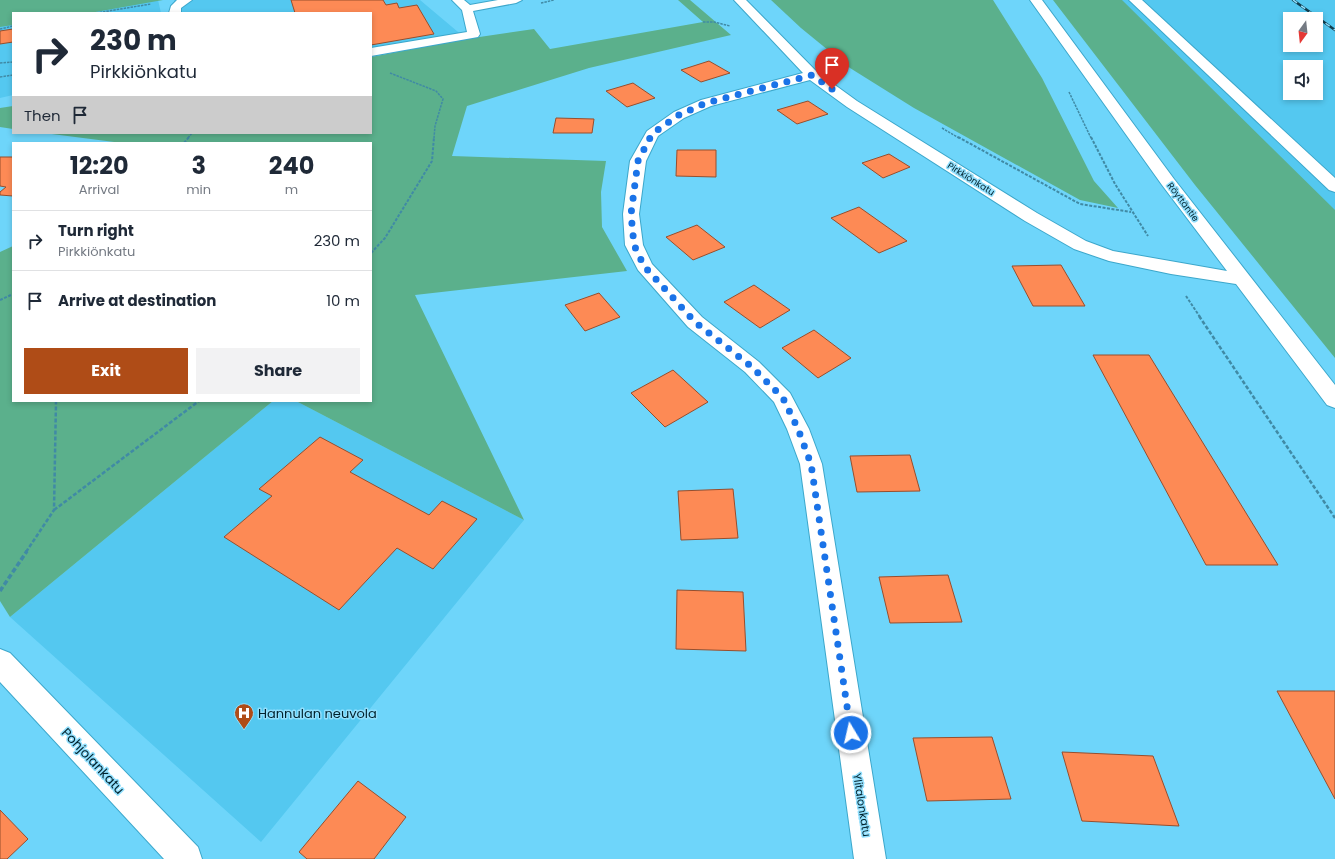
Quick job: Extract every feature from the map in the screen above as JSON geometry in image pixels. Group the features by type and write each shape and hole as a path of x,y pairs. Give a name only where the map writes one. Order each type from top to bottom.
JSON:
{"street":[{"path":"372,52 474,34 466,9 458,0"},
{"path":"466,9 516,0"},
{"name":"Pirkkiönkatu","path":"740,0 812,75 852,104 1031,217 1080,245 1110,256 1171,268 1242,279"},
{"name":"Röyttäntie","path":"1036,0 1168,182 1334,398"},
{"path":"1135,0 1335,187"},
{"name":"Ylitalonkatu","path":"812,75 706,103 679,115 652,134 638,161 631,214 634,245 644,266 695,322 752,367 783,398 798,429 811,464 870,859"},
{"name":"Pohjolankatu","path":"0,662 186,859"}],"path":[{"path":"102,12 149,4 180,6"},
{"path":"0,29 12,26"},
{"path":"0,63 12,62"},
{"path":"372,252 385,238 432,161 435,126 443,99 436,91 386,71"},
{"path":"0,77 12,75"},
{"path":"937,126 1080,204 1131,212"},
{"path":"185,142 191,134"},
{"path":"0,300 12,294"},
{"path":"54,510 56,402"},
{"path":"0,591 54,510 198,402"}],"shaded area":[{"path":"0,0 158,0 161,12 12,12 12,95 0,98"},
{"path":"174,0 420,0 464,37 372,53 372,12 178,12"},
{"path":"1087,0 1335,0 1335,300"},
{"name":"Hannulan neuvola","path":"272,402 298,402 524,520 261,842 10,617"}],"green space":[{"path":"0,0 163,0 96,12 12,12 12,25 0,27"},
{"path":"678,0 690,0 731,35 589,68 467,106 452,156 606,161 601,192 602,227 627,271 415,295 524,520 298,402 372,402 372,142 114,142 52,134 372,134 372,57 459,40 534,29 550,49 703,22"},
{"path":"771,0 993,0 1042,78 1094,181 1118,208 1080,200 914,108 850,68 801,28"},
{"path":"1053,0 1122,0 1335,210 1335,358 1195,185"},
{"path":"12,106 12,129 0,127 0,108"},
{"path":"12,246 12,402 272,402 10,617 0,601 0,252"}],"building":[{"path":"291,0 383,0 386,5 397,3 399,8 417,5 434,34 372,45 372,12 295,12"},
{"path":"12,29 12,42 0,44 0,31"},
{"path":"709,61 730,73 701,82 681,70"},
{"path":"633,83 655,98 627,107 606,91"},
{"path":"808,101 828,114 797,124 777,110"},
{"path":"556,118 594,119 592,133 553,133"},
{"path":"677,150 716,150 716,177 676,176"},
{"path":"889,154 910,167 883,178 862,163"},
{"path":"0,157 12,157 12,196 0,195 0,192 6,187 0,186"},
{"path":"859,207 907,241 879,253 831,218"},
{"path":"697,225 725,247 693,260 666,237"},
{"path":"1061,265 1085,306 1033,306 1012,266"},
{"path":"754,285 790,310 760,328 724,302"},
{"path":"599,293 620,317 585,331 565,305"},
{"path":"814,330 851,358 818,378 782,348"},
{"path":"1093,355 1149,355 1278,565 1206,565"},
{"path":"673,370 708,402 665,427 631,393"},
{"path":"320,437 363,460 350,472 429,515 442,501 477,519 433,569 397,548 339,610 224,537 272,496 259,489"},
{"path":"910,455 920,491 857,492 850,456"},
{"path":"733,489 738,538 681,540 678,491"},
{"path":"948,575 962,622 890,623 879,577"},
{"path":"677,590 743,592 746,651 676,649"},
{"path":"1277,691 1335,691 1335,799"},
{"path":"992,737 1011,799 927,801 913,738"},
{"path":"1062,752 1153,756 1179,826 1082,821"},
{"path":"358,781 406,817 374,859 307,859 299,852"},
{"path":"0,810 28,839 7,859 0,859"}],"railway":[{"path":"1293,0 1335,30"}],"place":[{"name":"Hannulan neuvola","path":"244,730"}],"route":[{"path":"832,89 812,75 706,103 679,115 652,134 638,161 631,214 634,245 644,266 695,322 752,367 783,398 798,429 811,464 851,733"}]}
